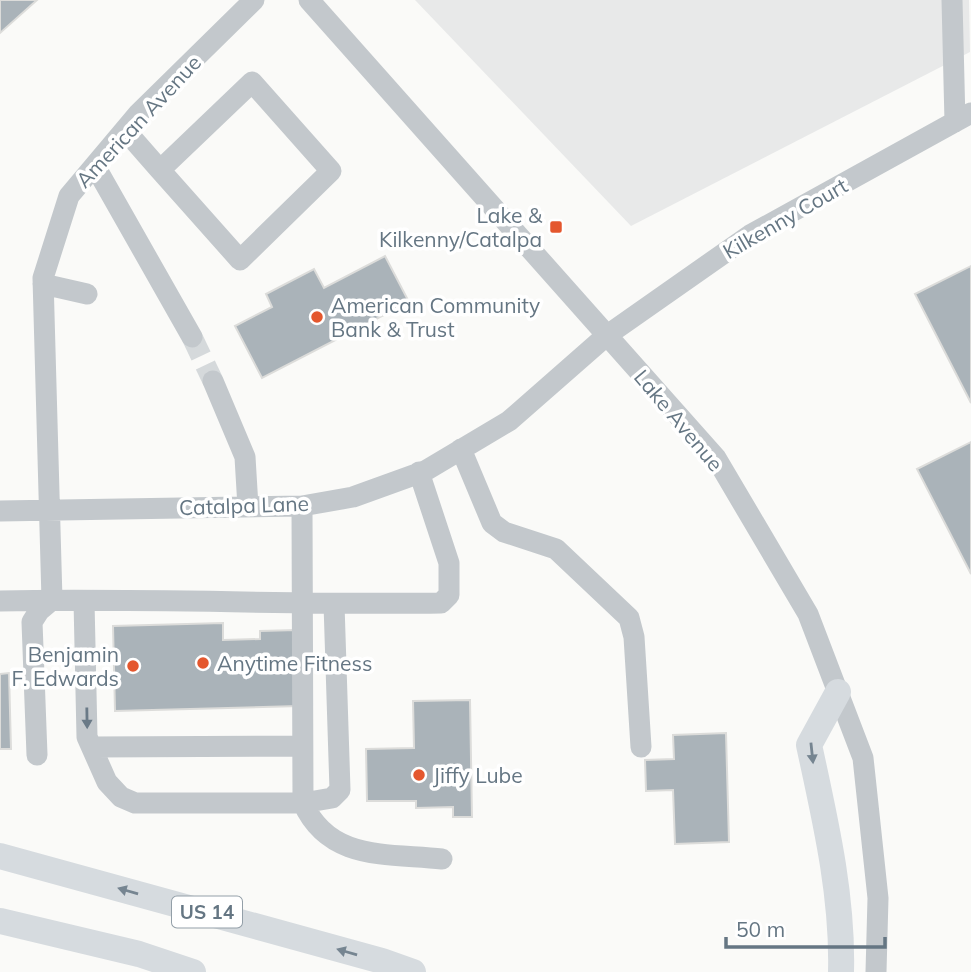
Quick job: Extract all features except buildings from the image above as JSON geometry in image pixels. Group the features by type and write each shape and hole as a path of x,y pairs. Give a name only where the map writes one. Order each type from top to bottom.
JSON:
{"main road":[{"path":"838,692 809,745 827,827 836,894 841,972"},
{"name":"US 14","path":"0,856 382,961 412,972"},
{"path":"0,921 139,954 193,972"}],"street":[{"name":"American Avenue","path":"52,600 43,278 69,197 138,114 254,0"},
{"name":"Lake Avenue","path":"309,0 716,458 808,614 863,758 878,898 876,972"},
{"path":"952,0 963,118"},
{"path":"125,130 160,170 240,260 331,171 252,82 160,170"},
{"name":"Kilkenny Court","path":"606,336 750,235 963,118"},
{"path":"95,166 192,337"},
{"path":"43,284 87,294"},
{"name":"Catalpa Lane","path":"0,510 302,506 353,497 425,471 509,421 606,336"},
{"path":"213,381 245,457 248,507"},
{"path":"461,449 492,523 504,532 556,549 629,618 634,637 641,747"},
{"path":"0,601 441,603 449,595 449,563 419,472"},
{"path":"302,506 303,803 310,820 335,843 355,850 442,859"},
{"path":"37,755 32,622 39,611 52,600"},
{"path":"84,601 87,737 107,782 121,797 135,803 303,803 332,798 340,790 334,604"},
{"path":"93,747 302,746"}],"shaded area":[{"path":"415,0 969,0 970,52 631,226"}],"tunnel":[{"path":"192,337 213,381"}],"place":[{"name":"Lake & Kilkenny/Catalpa","path":"556,227"},
{"name":"American Community Bank & Trust","path":"317,317"},
{"name":"Anytime Fitness","path":"203,663"},
{"name":"Benjamin F. Edwards","path":"133,666"},
{"name":"Jiffy Lube","path":"419,775"}]}
